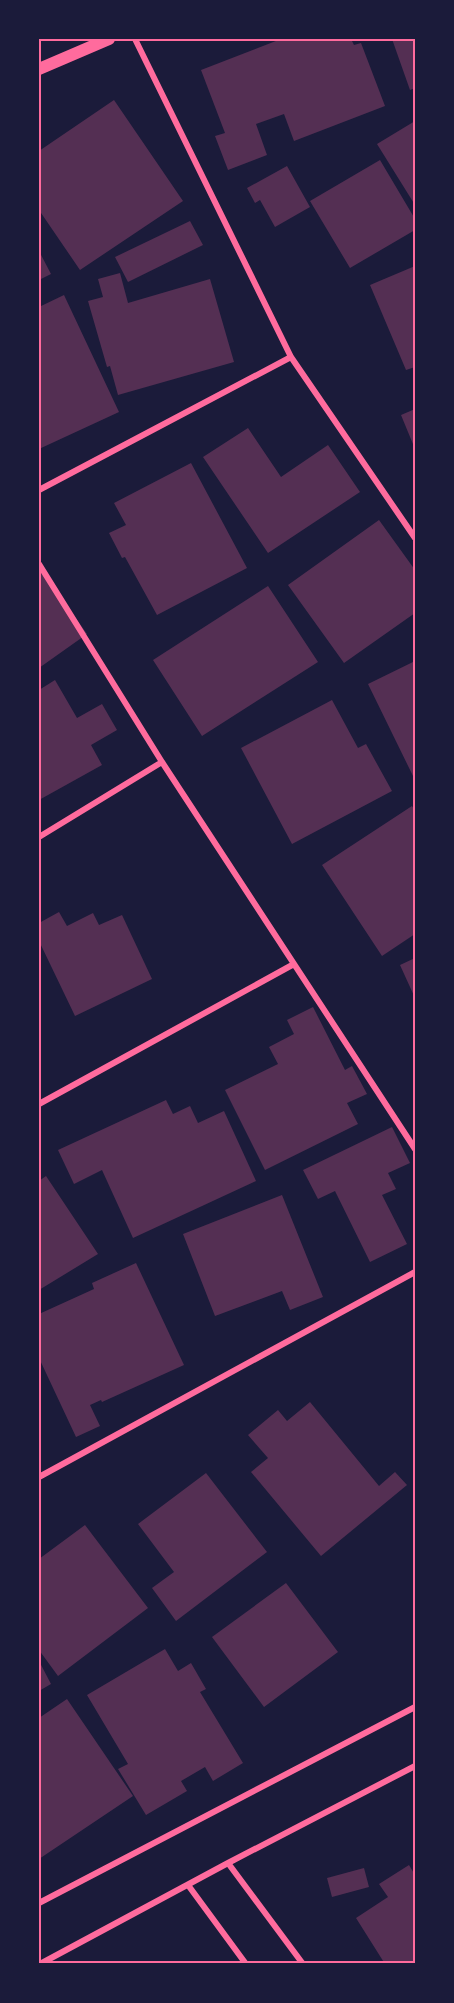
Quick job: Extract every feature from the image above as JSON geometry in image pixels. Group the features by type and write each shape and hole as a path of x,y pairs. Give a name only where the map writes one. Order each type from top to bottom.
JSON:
{"main road":[{"path":"39,69 109,39"}],"street":[{"path":"135,39 291,357 415,538"},
{"path":"39,490 291,357"},
{"path":"39,564 162,762 415,1149"},
{"path":"39,837 162,762"},
{"path":"39,1104 294,964"},
{"path":"40,1475 415,1272"},
{"path":"39,1903 415,1707"},
{"path":"40,1964 415,1766"},
{"path":"228,1863 303,1964"},
{"path":"188,1885 246,1964"}],"building":[{"path":"281,39 351,39 354,45 361,43 385,106 294,141 284,114 256,124 267,155 228,170 215,136 225,133 201,70"},
{"path":"392,39 415,39 415,88 410,90"},
{"path":"114,100 183,201 80,270 39,210 39,151"},
{"path":"415,121 415,205 377,144"},
{"path":"380,160 415,219 415,230 350,268 310,201"},
{"path":"287,166 310,207 275,227 260,200 255,203 247,188"},
{"path":"190,221 203,245 128,282 115,257"},
{"path":"39,251 51,274 39,280"},
{"path":"415,266 415,367 406,370 370,285"},
{"path":"120,273 128,303 210,279 234,362 118,395 110,366 107,367 88,301 103,297 98,279"},
{"path":"64,295 119,412 39,449 39,307"},
{"path":"415,409 415,449 401,415"},
{"path":"248,428 281,477 328,445 360,492 268,553 203,457"},
{"path":"191,463 247,568 157,615 109,533 126,525 114,503"},
{"path":"379,520 415,570 415,613 344,663 288,585"},
{"path":"41,569 87,634 39,668 39,571"},
{"path":"268,586 318,662 202,736 153,660"},
{"path":"415,661 415,775 413,776 368,684"},
{"path":"55,680 77,718 102,704 117,730 91,745 102,765 39,800 39,690"},
{"path":"332,700 358,748 366,744 392,791 292,844 241,748"},
{"path":"412,806 415,811 415,934 382,956 322,865"},
{"path":"59,912 67,926 93,913 99,925 122,915 152,979 75,1016 39,941 39,923"},
{"path":"415,958 415,998 400,965"},
{"path":"313,1007 345,1070 352,1066 367,1094 347,1103 358,1124 265,1170 225,1090 278,1064 269,1047 294,1034 287,1020"},
{"path":"166,1100 173,1114 190,1106 198,1123 224,1111 256,1181 133,1238 102,1170 74,1184 58,1150"},
{"path":"392,1127 410,1163 388,1173 396,1189 382,1195 407,1244 370,1262 335,1191 318,1199 303,1170"},
{"path":"46,1176 98,1254 39,1290 39,1181"},
{"path":"282,1195 323,1297 290,1310 282,1291 215,1316 183,1234"},
{"path":"136,1263 184,1365 102,1402 101,1400 90,1405 100,1426 76,1437 39,1358 39,1314 94,1289 92,1283"},
{"path":"310,1402 379,1486 395,1472 407,1485 321,1556 251,1472 268,1458 248,1435 278,1410 287,1421"},
{"path":"206,1473 267,1552 176,1621 152,1588 174,1572 138,1524"},
{"path":"85,1525 148,1608 58,1676 39,1650 39,1559"},
{"path":"286,1583 338,1652 264,1707 212,1637"},
{"path":"165,1649 178,1671 191,1663 206,1689 200,1692 243,1763 213,1781 205,1767 181,1781 187,1791 146,1815 118,1769 128,1764 87,1695"},
{"path":"39,1661 51,1684 39,1691"},
{"path":"67,1699 133,1796 39,1859 39,1718"},
{"path":"409,1865 415,1875 415,1964 385,1964 356,1918 388,1897 379,1884"},
{"path":"364,1868 369,1887 332,1897 327,1878"}]}
